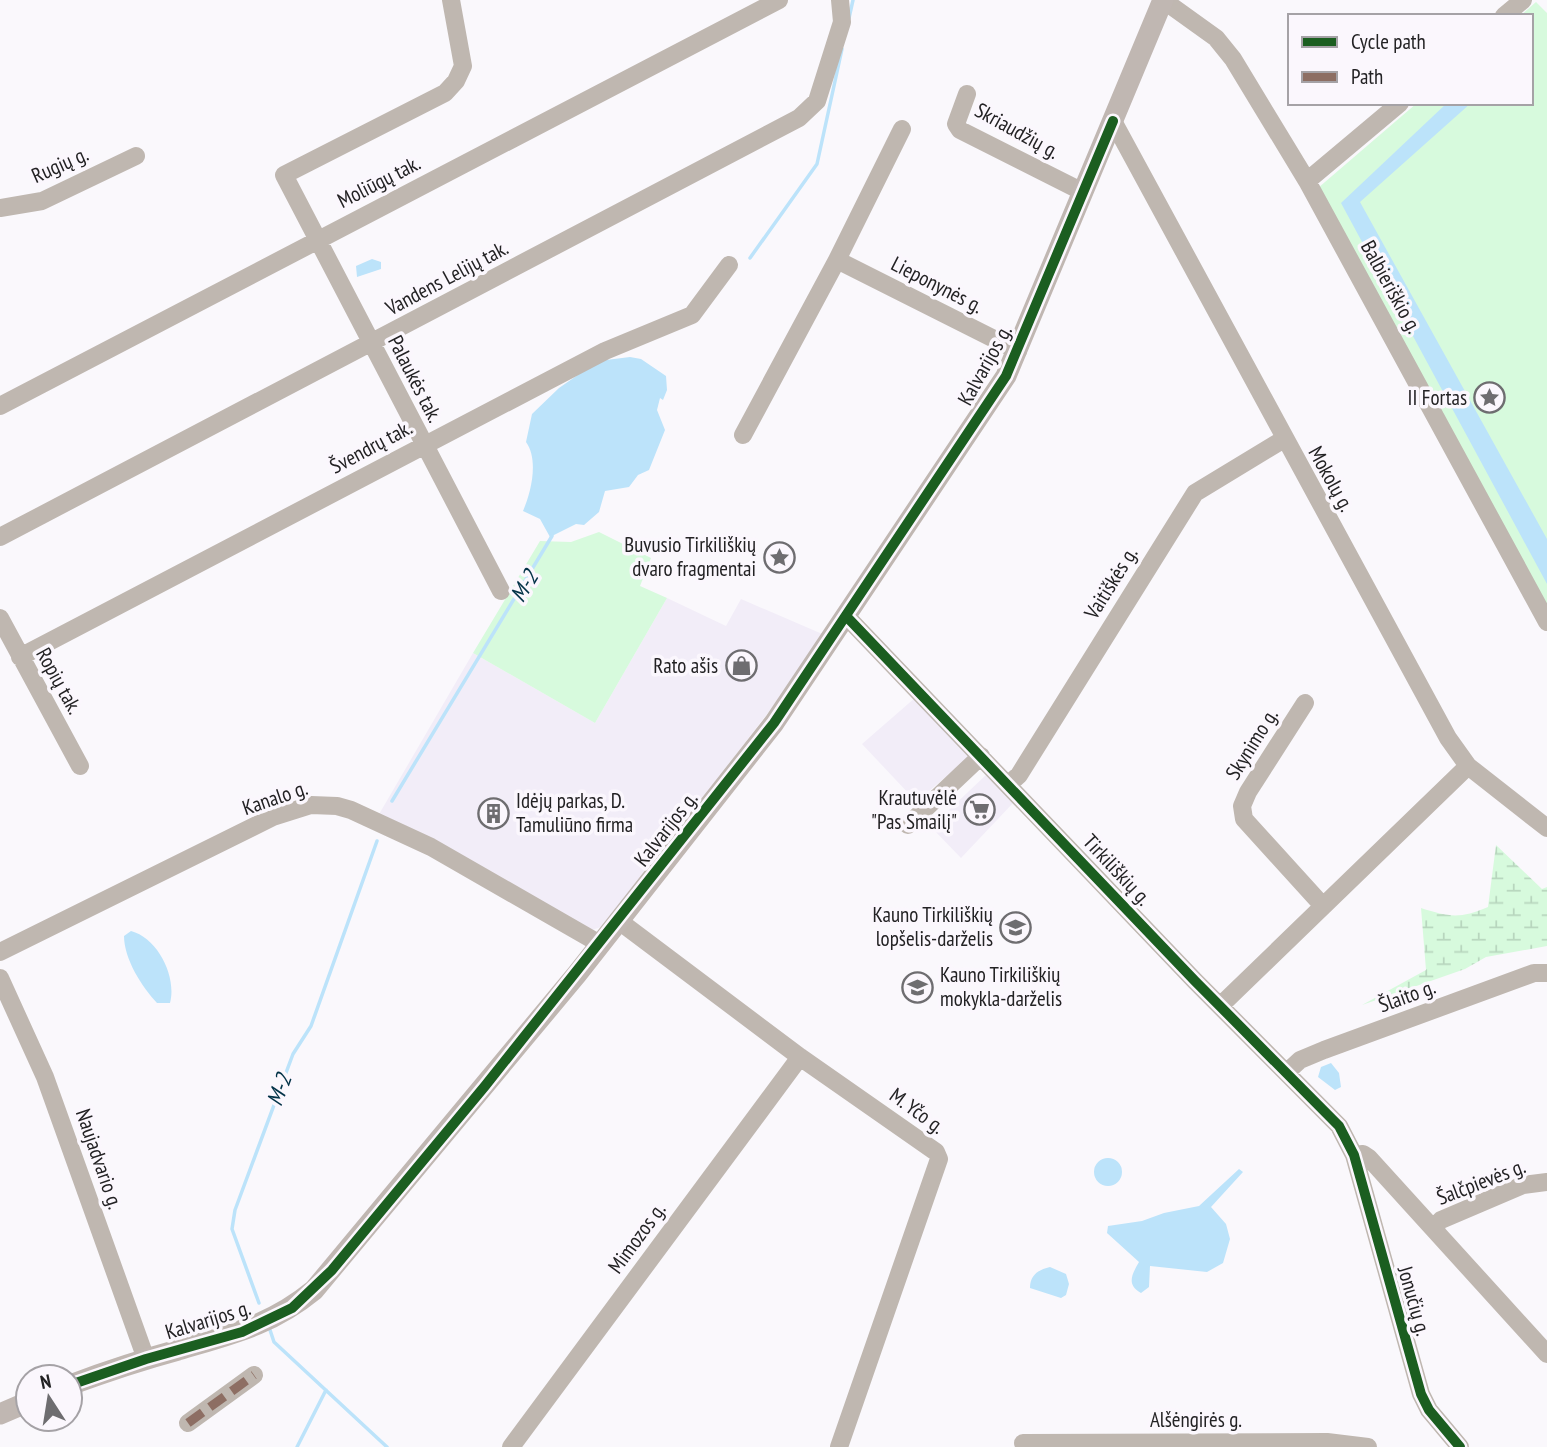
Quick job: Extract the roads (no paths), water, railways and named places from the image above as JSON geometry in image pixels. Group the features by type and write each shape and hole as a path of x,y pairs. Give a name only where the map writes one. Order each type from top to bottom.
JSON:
{"main road":[{"name":"Kalvarijos g.","path":"84,1380 269,1322 314,1290 619,921 774,723 1006,376 1163,0"}],"street":[{"name":"Palaukės tak.","path":"451,0 463,66 456,81 444,93 284,175 316,241 501,591"},
{"name":"Moliūgų tak.","path":"0,406 779,0"},
{"name":"Vandens Lelijų tak.","path":"0,537 799,118 817,101 842,22 840,0"},
{"name":"Balbieriškio g.","path":"1163,0 1216,38 1233,59 1307,181 1547,622"},
{"path":"1506,14 1523,0"},
{"name":"Skriaudžių g.","path":"967,94 956,124 960,130 1083,192"},
{"path":"1307,181 1398,105"},
{"name":"Mokolų g.","path":"1113,121 1448,738 1468,766 1547,828"},
{"path":"743,435 902,129"},
{"name":"Rugių g.","path":"0,208 42,201 136,156"},
{"name":"Lieponynės g.","path":"836,260 1018,351"},
{"name":"Švendrų tak.","path":"20,657 605,351 692,315 729,265"},
{"name":"Vaitiškės g.","path":"1009,784 1018,775 1195,493 1284,439"},
{"name":"Tirkiliškių g.","path":"846,616 1220,1006 1339,1126 1354,1155"},
{"name":"Ropių tak.","path":"0,618 80,766"},
{"name":"Skynimo g.","path":"1306,703 1248,792 1242,806 1244,819 1323,906"},
{"path":"908,825 981,756"},
{"path":"1220,1006 1468,766"},
{"name":"Kanalo g.","path":"0,952 273,817 311,805 351,810 431,848 600,944"},
{"name":"M. Yčo g.","path":"619,921 800,1056 936,1152 939,1159 839,1447"},
{"name":"Šlaito g.","path":"1287,1072 1300,1060 1534,973 1547,973"},
{"name":"Naujadvario g.","path":"0,978 45,1077 146,1359"},
{"name":"Mimozos g.","path":"511,1447 800,1056"},
{"path":"1354,1155 1363,1154 1369,1158 1547,1354"},
{"name":"Jonučių g.","path":"1354,1155 1421,1394 1429,1410 1460,1447"},
{"name":"Šalčpievės g.","path":"1434,1227 1441,1220 1523,1185 1547,1182"},
{"path":"188,1423 254,1375"},
{"name":"Alšėngirės g.","path":"1023,1443 1327,1442 1368,1447"}],"water":[{"path":"1445,105 1469,105 1360,202 1547,539 1547,584 1341,203"},
{"path":"372,259 381,262 381,269 357,277 356,266"},
{"path":"630,357 641,359 666,376 667,390 663,400 660,398 657,410 665,430 649,470 638,475 629,487 605,491 599,512 584,525 576,524 550,537 540,519 523,511 529,495 533,467 526,442 532,414 559,388 598,361"},
{"path":"131,931 149,942 163,960 171,982 170,1003 157,1003 135,972 127,954 124,936"},
{"path":"1331,1063 1339,1073 1341,1087 1335,1090 1318,1077 1321,1067"},
{"path":"1108,1158 1118,1162 1122,1172 1118,1182 1108,1186 1098,1182 1094,1172 1098,1162"},
{"path":"1239,1169 1243,1172 1211,1207 1226,1224 1230,1239 1223,1263 1207,1272 1150,1266 1149,1287 1141,1293 1136,1290 1132,1279 1139,1262 1107,1233 1108,1226 1142,1221 1164,1213 1199,1206"},
{"path":"1050,1267 1066,1274 1069,1284 1066,1295 1061,1298 1030,1288 1031,1280 1036,1274"}],"waterway":[{"path":"849,18 853,0"},
{"path":"750,258 817,164 842,49"},
{"name":"M-2","path":"392,801 552,536"},
{"name":"M-2","path":"259,1303 232,1229 235,1210 293,1054 311,1026 377,841"},
{"name":"M-2","path":"270,1330 274,1342 387,1447"},
{"path":"297,1447 326,1390"}],"place":[{"name":"II Fortas","path":"1490,398"},
{"name":"Buvusio Tirkiliškių dvaro fragmentai","path":"779,557"},
{"name":"Rato ašis","path":"741,666"},
{"name":"Krautuvėlė \"Pas Smailį\"","path":"980,810"},
{"name":"Idėjų parkas, D. Tamuliūno firma","path":"493,813"},
{"name":"Kauno Tirkiliškių lopšelis-darželis","path":"1016,927"},
{"name":"Kauno Tirkiliškių mokykla-darželis","path":"917,987"}]}
